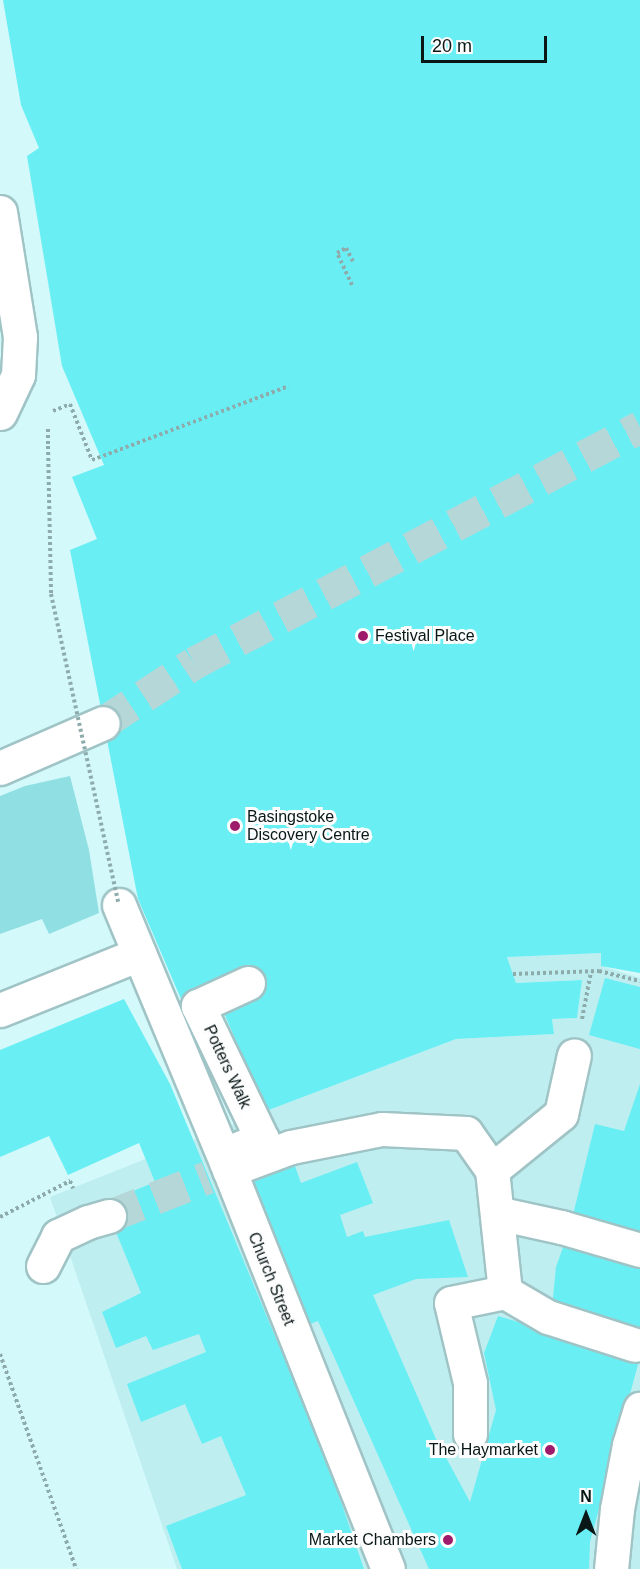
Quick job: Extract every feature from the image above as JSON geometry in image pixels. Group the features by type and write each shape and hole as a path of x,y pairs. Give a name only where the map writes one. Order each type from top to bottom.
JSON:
{"street":[{"path":"0,212 20,337 18,375 0,412"},
{"path":"0,768 103,723"},
{"name":"Church Street","path":"119,905 226,1163 388,1569"},
{"path":"0,1010 139,954"},
{"name":"Potters Walk","path":"226,1163 262,1139 198,1006 248,983"},
{"path":"492,1170 561,1114 574,1055"},
{"path":"226,1163 382,1129 466,1133 492,1170 505,1292"},
{"path":"497,1213 561,1227 640,1250"},
{"path":"43,1266 58,1236 88,1222 109,1216"},
{"path":"470,1434 470,1383 451,1303 505,1292 548,1317 636,1345"},
{"path":"611,1569 617,1509 635,1446 640,1409"}],"path":[{"path":"352,261 346,248 337,253 352,285"},
{"path":"53,411 70,404 92,460 289,386"},
{"path":"48,429 51,594 119,905"},
{"path":"513,974 599,971 640,981"},
{"path":"574,1055 591,972"},
{"path":"0,1354 75,1569"}],"shaded area":[{"path":"70,776 89,850 99,913 49,934 42,919 0,934 0,796 25,786"},
{"path":"601,953 602,966 640,978 640,1569 177,1569 50,1197 266,1111 456,1039 554,1034 552,1019 577,1018 582,980 516,983 507,957"}],"building":[{"name":"Festival Place","path":"3,0 640,0 640,973 601,966 601,953 507,957 516,983 582,980 577,1018 552,1019 554,1034 456,1039 266,1111 224,1013 256,999 248,983 211,983 181,999 138,899 70,550 97,539 72,477 104,465 62,366 27,156 39,148 21,105"},
{"path":"605,978 640,987 640,1049 589,1035"},
{"path":"124,999 170,1084 327,1461 364,1569 182,1569 166,1526 246,1495 221,1436 202,1444 185,1404 141,1422 127,1384 206,1352 199,1334 153,1350 146,1336 116,1348 102,1312 141,1293 104,1203 155,1182 139,1143 68,1175 49,1136 0,1157 0,1050"},
{"path":"640,1084 640,1238 572,1219 595,1124 624,1131"},
{"path":"357,1162 373,1203 340,1215 347,1237 363,1231 365,1237 449,1220 468,1277 416,1279 373,1295 436,1439 470,1502 496,1410 484,1353 498,1316 640,1357 590,1542 589,1569 429,1569 318,1321 305,1326 252,1182 295,1166 301,1183"},
{"path":"567,1236 640,1258 640,1331 552,1308 556,1267"}],"tunnel":[{"path":"103,723 194,663 640,427"},
{"path":"109,1216 208,1177"}],"place":[{"name":"Festival Place","path":"363,636"},
{"name":"Basingstoke Discovery Centre","path":"235,826"},
{"name":"The Haymarket","path":"550,1450"},
{"name":"Market Chambers","path":"448,1540"}]}
